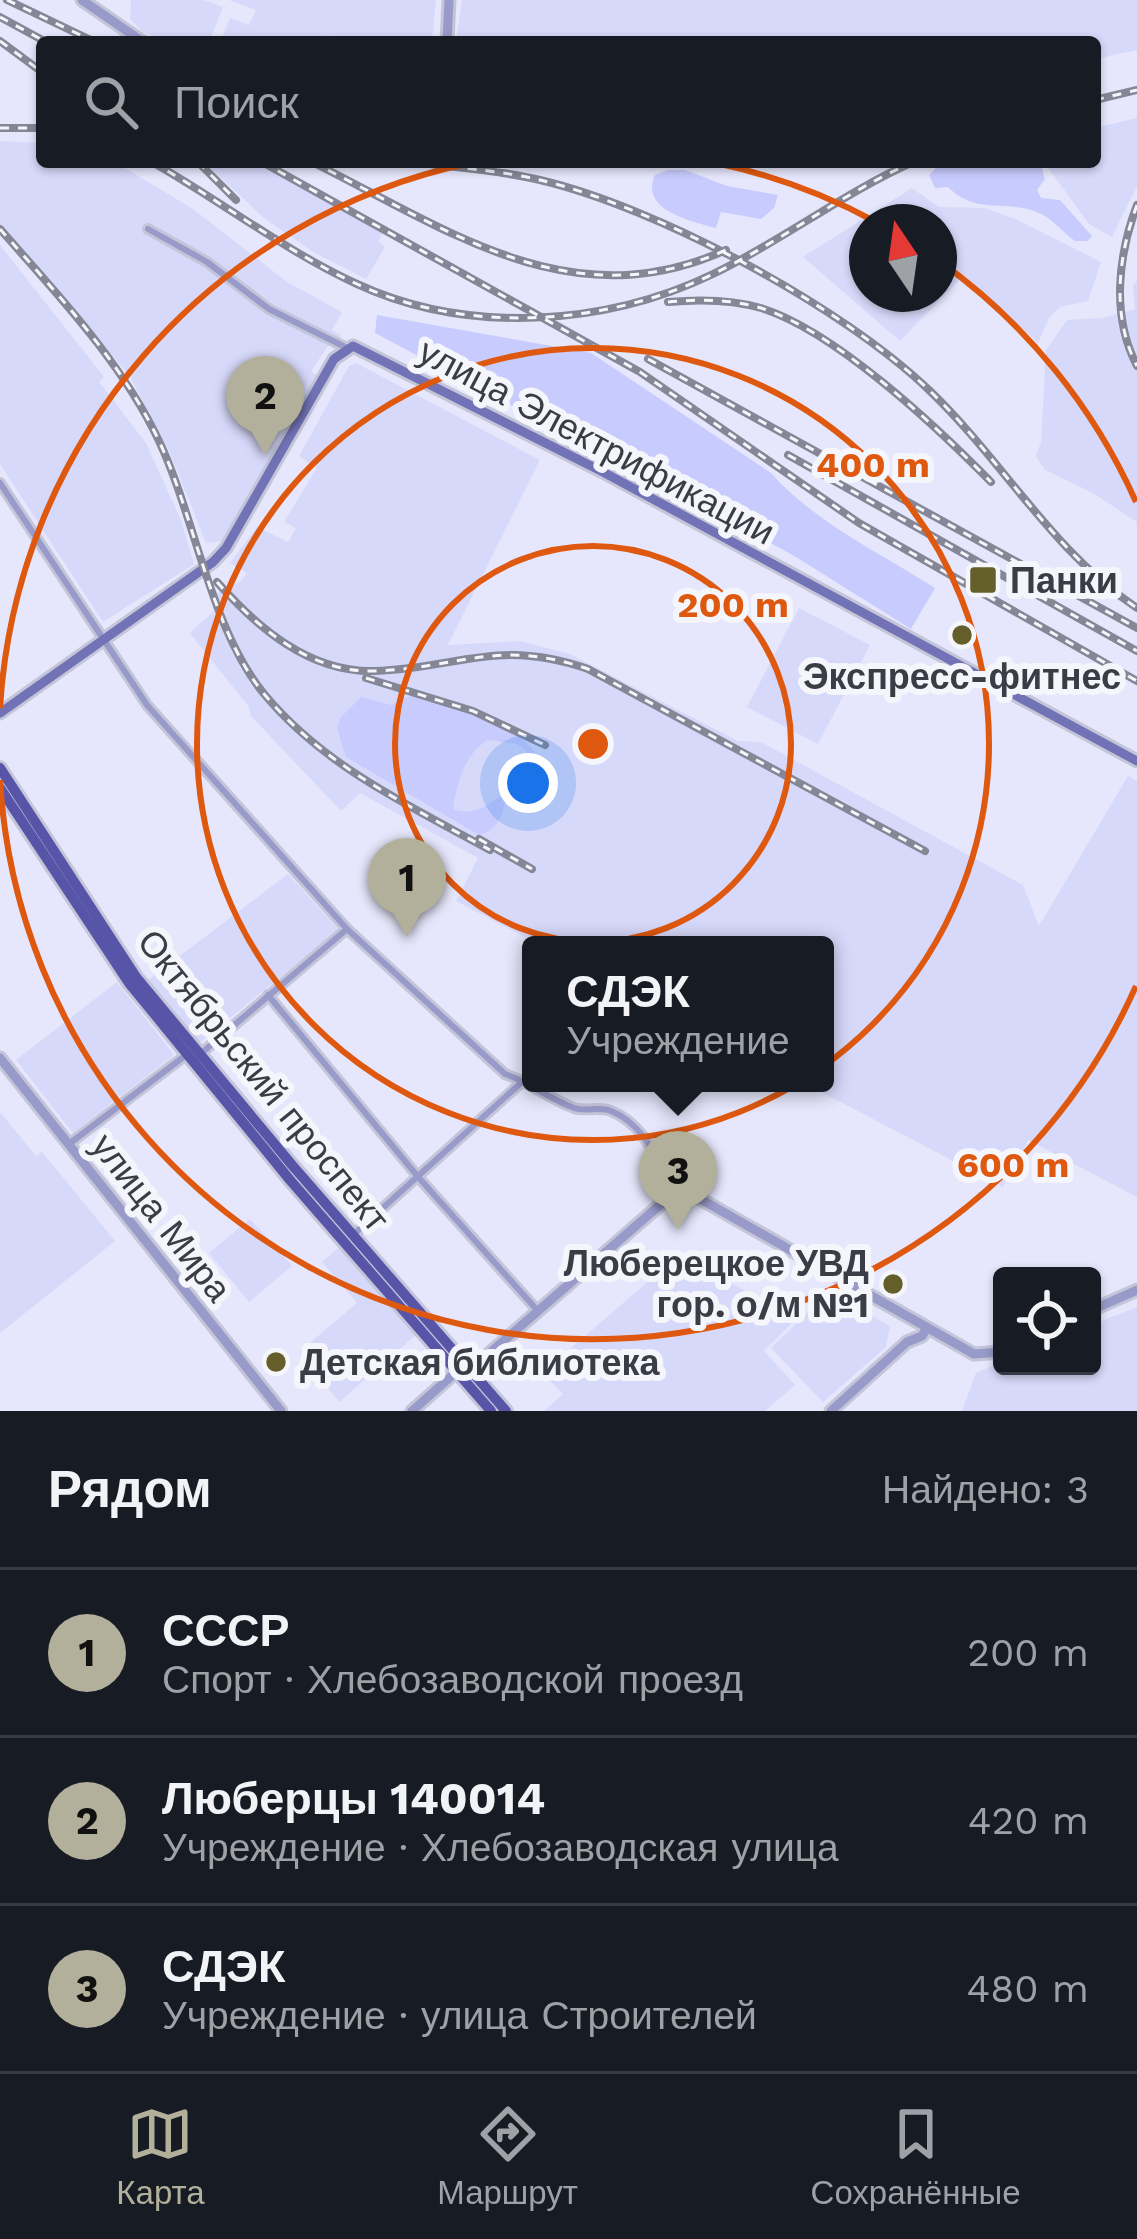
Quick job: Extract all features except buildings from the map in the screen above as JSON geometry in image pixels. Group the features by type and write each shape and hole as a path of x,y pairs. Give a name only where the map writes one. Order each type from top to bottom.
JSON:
{"main road":[{"path":"0,713 206,568 226,548 334,359 346,348"},
{"name":"улица Электрификации","path":"346,348 363,349 603,472 1137,761"},
{"name":"Октябрьский проспект","path":"0,768 192,1055 352,1236 490,1411"},
{"name":"Октябрьский проспект","path":"0,788 103,947 462,1370 506,1411"}],"street":[{"path":"82,0 134,36"},
{"path":"446,36 449,0"},
{"path":"148,230 207,262 269,309 346,348"},
{"path":"0,483 146,705 347,929 506,1074 522,1081"},
{"path":"69,1144 192,1055 347,929"},
{"path":"268,995 419,1178 537,1310"},
{"name":"улица Мира","path":"0,1058 281,1411"},
{"path":"352,1236 522,1082"},
{"path":"544,1092 580,1111 610,1110 628,1121 649,1143 676,1191"},
{"path":"412,1411 676,1191 691,1193 974,1354 993,1353"},
{"path":"1101,1306 1137,1290"},
{"path":"907,1342 906,1329 912,1319"},
{"path":"831,1411 927,1328"}],"shaded area":[{"path":"131,0 204,0 223,7 211,36 151,36 130,19"},
{"path":"229,0 436,0 433,36 222,36 230,18 249,25 256,10"},
{"path":"462,0 1137,0 1137,50 1101,58 1101,36 457,36"},
{"path":"1137,118 1137,186 1112,237 1089,224 1048,168 1101,168 1101,127"},
{"path":"0,141 36,143 36,168 125,168 193,209 287,282 342,312 332,330 341,335 339,340 150,226 147,234 201,263 269,314 330,343 311,371 319,377 222,541 206,543 170,453 129,375 0,224"},
{"path":"210,168 263,168 384,231 378,242 385,247 366,279 313,252 264,218"},
{"path":"936,168 1042,168 1045,179 1037,190 1041,198 1060,200 1092,236 1075,241 1032,210 971,202 948,187 935,188 929,175"},
{"path":"685,170 727,186 778,195 774,208 761,219 721,212 716,228 670,212 654,197 655,175"},
{"path":"912,188 935,204 887,204"},
{"path":"957,207 985,208 1015,219 1101,262 1088,301 1060,307 1049,318 1038,343 964,275 957,282"},
{"path":"849,228 849,297 803,257"},
{"path":"0,245 104,377 99,382 146,443 181,520 194,564 103,622 0,464"},
{"path":"1137,280 1137,522 1045,470 1036,456 1041,442 1046,350 1067,320 1103,318 1135,309"},
{"path":"867,312 928,312 900,341"},
{"path":"377,315 591,353 771,473 827,522 935,588 911,629 791,554 375,333"},
{"path":"356,363 540,460 448,645 520,641 570,654 738,741 761,742 1023,885 1039,926 1128,776 1137,781 1137,1197 1028,1140 1003,1187 821,1092 834,1092 834,936 523,936 456,901 478,858 360,793 341,811 251,716 249,707 190,633 217,608 213,595 240,582 247,573 230,563 257,527 288,542 296,528 284,522 317,468 299,456 349,366"},
{"path":"799,608 870,645 818,744 747,707"},
{"path":"412,695 500,725 540,759 528,771 524,767 527,752 517,744 488,740 467,761 453,809 472,811 499,797 505,799 498,822 485,833 479,835 346,757 337,728 361,697 391,705"},
{"path":"288,874 339,930 199,1043 148,980"},
{"path":"117,982 174,1055 73,1133 16,1060"},
{"path":"0,1112 36,1156 42,1152 115,1241 0,1333"},
{"path":"250,1219 292,1266 249,1302 209,1253"},
{"path":"341,1246 416,1335 339,1402 299,1352 357,1303 322,1262"},
{"path":"690,1259 795,1320 764,1351 795,1385 765,1411 544,1411 563,1394 542,1373 658,1273"},
{"path":"829,1292 890,1326 886,1347 823,1402 771,1348"},
{"path":"1137,1307 1137,1411 962,1411 976,1373 993,1366 993,1375 1101,1375 1101,1321"}],"railway":[{"path":"7,0 82,36"},
{"path":"0,17 36,37"},
{"path":"0,41 36,68"},
{"path":"1101,99 1137,90"},
{"path":"0,128 36,128"},
{"path":"162,168 357,284 444,311 536,318 627,305 713,274 901,168"},
{"path":"204,168 236,200"},
{"path":"273,168 640,372 859,523 1137,681"},
{"path":"324,168 461,238 562,271 615,275 669,269 726,250"},
{"path":"467,168 525,177 639,213 747,264 849,327 930,391 1053,533 1137,608"},
{"path":"1137,205 1120,286 1123,327 1137,366"},
{"path":"0,229 87,330 144,412 172,471 217,607 246,669 265,695 341,764 490,850"},
{"path":"668,302 738,303 790,320 852,358 991,482"},
{"path":"648,359 1137,628"},
{"path":"788,455 1137,651"},
{"path":"217,582 286,644 351,670 405,669 503,655 556,660 588,669 925,851"},
{"path":"366,678 473,711 545,745"},
{"path":"479,839 532,869"}],"place":[{"name":"Люберцы 140014","path":"265,455"},
{"name":"Панки","path":"983,580"},
{"name":"Экспресс-фитнес","path":"962,635"},
{"name":"СССР","path":"407,937"},
{"name":"СДЭК","path":"678,1230"},
{"name":"Люберецкое УВД гор. о/м №1","path":"893,1284"},
{"name":"Детская библиотека","path":"276,1362"}]}
